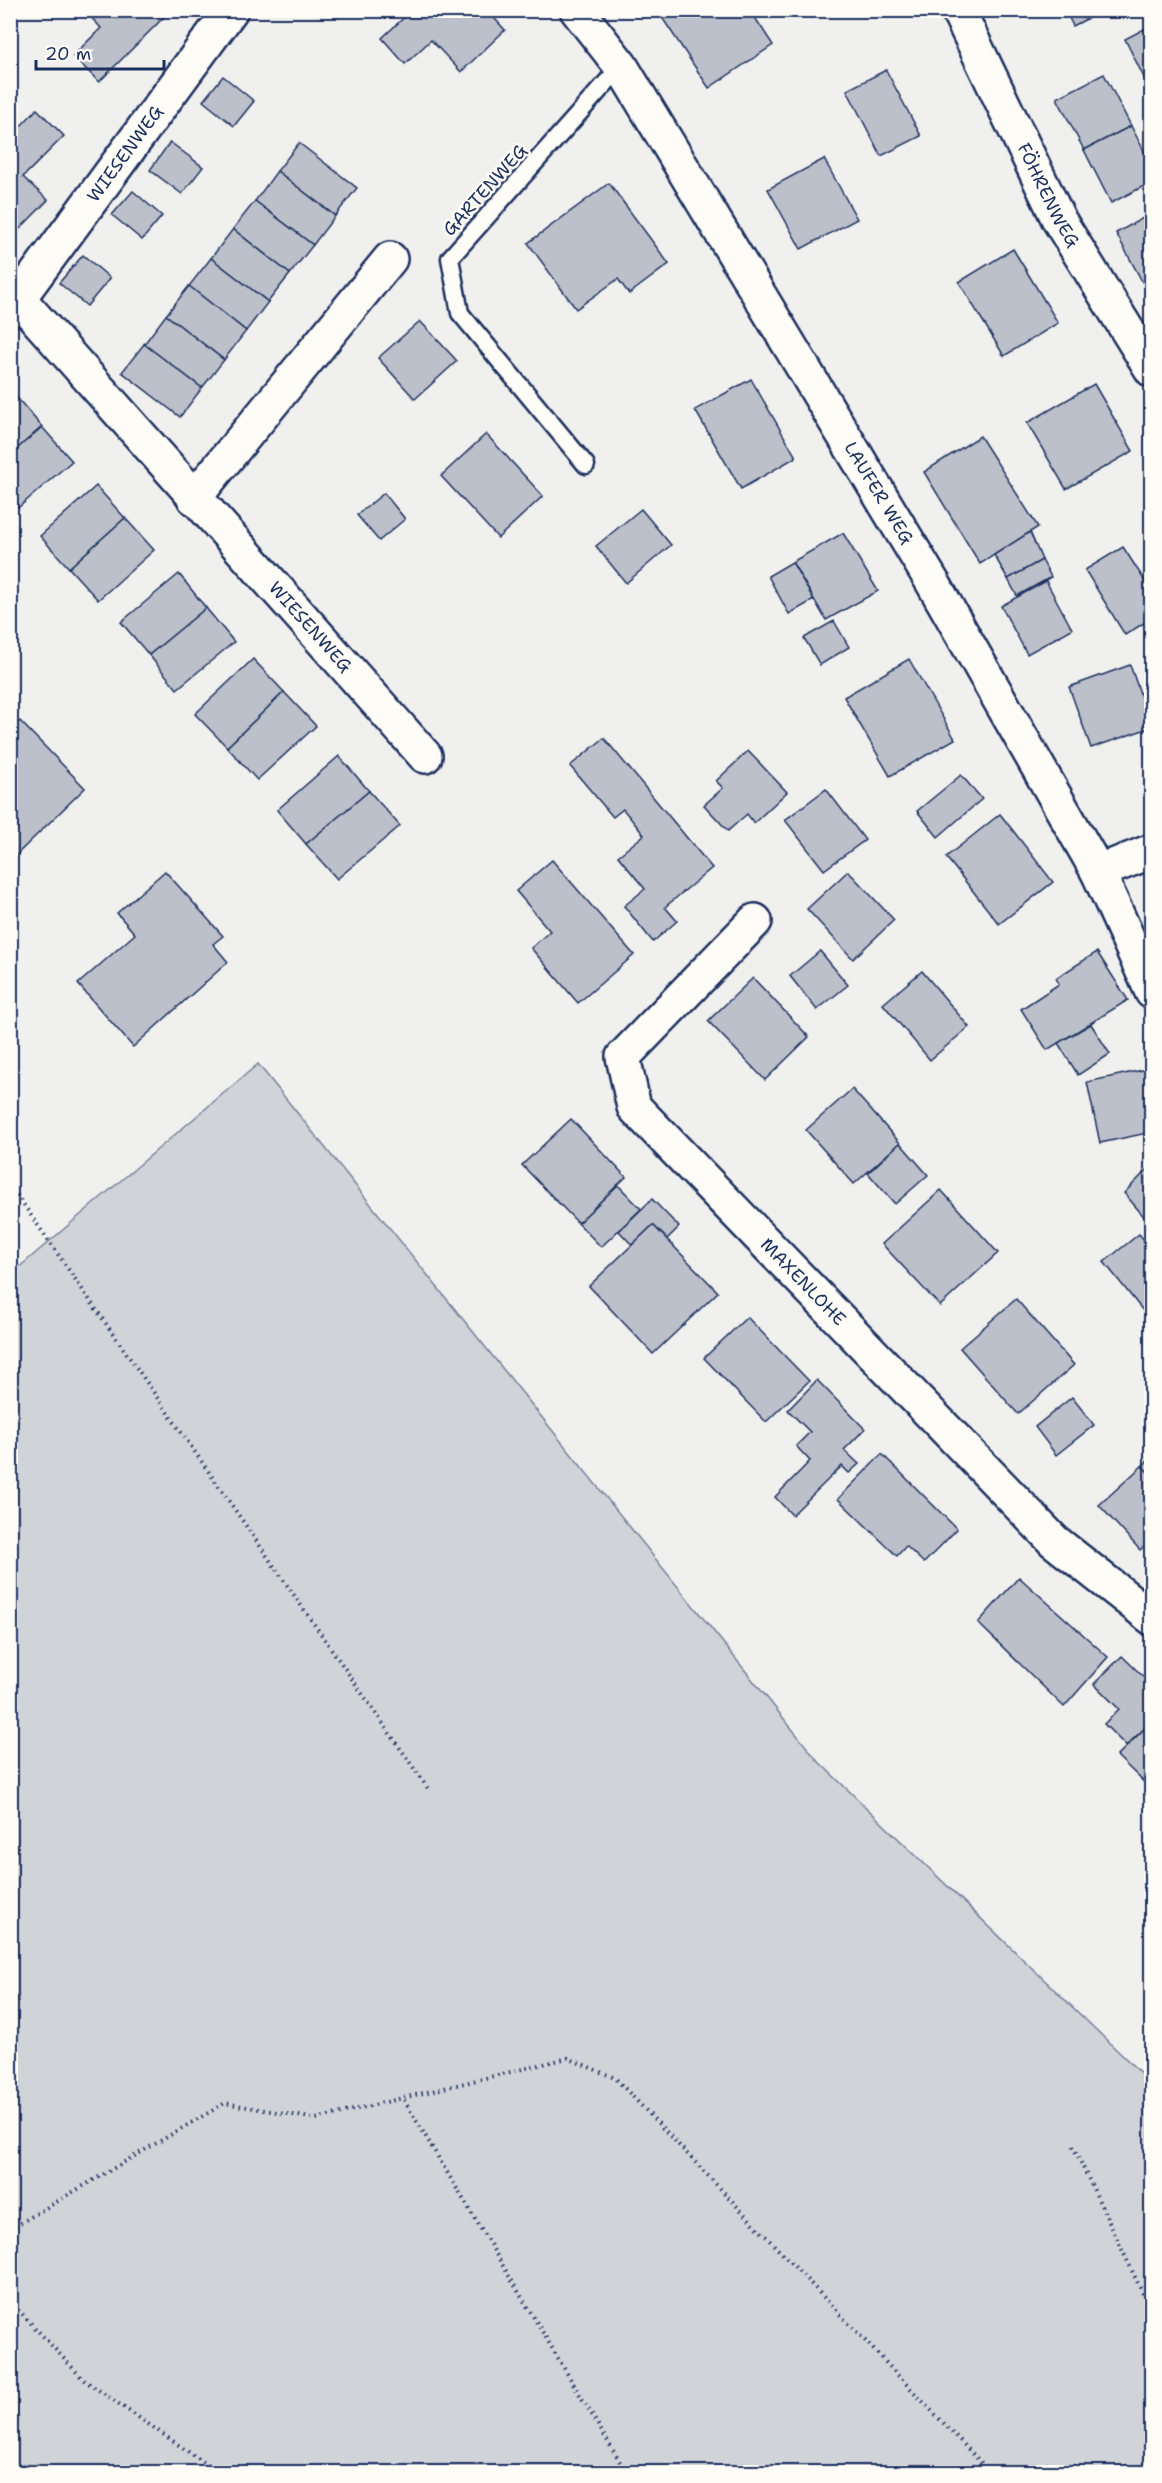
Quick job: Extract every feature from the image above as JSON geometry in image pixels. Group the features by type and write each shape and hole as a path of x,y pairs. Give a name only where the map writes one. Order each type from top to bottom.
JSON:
{"street":[{"name":"WIESENWEG","path":"231,10 14,304 194,498 425,756"},
{"name":"LAUFER WEG","path":"578,10 621,66 933,583 1098,872 1152,992"},
{"name":"FÖHRENWEG","path":"958,10 1059,220 1152,370"},
{"path":"194,498 390,259"},
{"path":"1098,872 1152,851"},
{"name":"MAXENLOHE","path":"755,921 623,1057 634,1107 1054,1541 1152,1618"}],"lane":[{"name":"GARTENWEG","path":"586,465 460,313 450,258 621,66"}],"path":[{"path":"10,1185 429,1790"},
{"path":"10,2229 225,2103 316,2119 568,2058 615,2078 990,2472"},
{"path":"404,2099 626,2472"},
{"path":"1072,2146 1152,2313"},
{"path":"10,2301 84,2380 218,2472"}],"shaded area":[{"path":"10,11 17,11 15,85 11,85"},
{"path":"258,1064 817,1760 1151,2083 1151,2472 11,2472 11,1274"}],"building":[{"path":"84,10 157,10 164,17 99,82 73,56 101,28"},
{"path":"412,10 487,10 505,30 461,72 431,40 405,64 382,38"},
{"path":"657,10 750,10 773,45 709,88"},
{"path":"1065,10 1104,10 1073,26"},
{"path":"1152,25 1152,94 1125,39"},
{"path":"886,70 921,136 881,156 847,90"},
{"path":"1104,74 1131,126 1084,150 1057,98"},
{"path":"223,76 254,101 234,126 203,101"},
{"path":"37,109 64,136 23,177 48,200 10,239 10,137"},
{"path":"1131,126 1152,166 1152,182 1111,203 1084,150"},
{"path":"170,142 203,167 182,194 150,170"},
{"path":"299,143 357,188 335,216 277,171"},
{"path":"824,159 857,219 801,249 768,189"},
{"path":"277,171 335,216 313,245 255,201"},
{"path":"609,183 669,264 629,294 618,279 576,309 528,243"},
{"path":"133,191 162,216 142,240 112,215"},
{"path":"255,201 313,245 290,274 233,229"},
{"path":"1152,213 1152,278 1143,283 1116,233"},
{"path":"233,229 290,274 268,302 211,258"},
{"path":"1013,249 1058,323 1004,356 959,282"},
{"path":"83,255 110,278 87,306 59,283"},
{"path":"211,258 268,302 246,331 189,286"},
{"path":"189,286 246,331 224,360 166,315"},
{"path":"166,315 224,360 202,388 144,344"},
{"path":"420,321 457,361 415,399 378,358"},
{"path":"144,344 202,388 180,417 122,372"},
{"path":"751,379 796,457 741,489 695,410"},
{"path":"1094,384 1133,451 1066,489 1027,423"},
{"path":"12,392 42,427 10,455 10,394"},
{"path":"42,427 72,461 18,508 10,499 10,455"},
{"path":"486,434 543,496 498,538 441,476"},
{"path":"980,436 1038,527 980,564 924,472"},
{"path":"96,486 125,518 69,568 40,536"},
{"path":"384,493 405,519 379,541 357,515"},
{"path":"641,509 671,545 626,583 596,546"},
{"path":"125,518 154,550 98,600 69,568"},
{"path":"1030,532 1042,560 1008,579 994,555"},
{"path":"843,533 878,591 826,620 792,562"},
{"path":"1123,547 1152,592 1152,618 1125,635 1085,570"},
{"path":"1042,560 1051,577 1017,596 1008,579"},
{"path":"792,562 814,600 789,614 768,576"},
{"path":"179,574 206,608 149,655 121,622"},
{"path":"1046,581 1072,629 1027,654 1001,606"},
{"path":"206,608 234,642 177,689 149,655"},
{"path":"834,621 849,647 820,665 804,638"},
{"path":"253,659 284,692 227,747 195,714"},
{"path":"909,659 955,739 890,776 844,697"},
{"path":"1130,665 1152,727 1091,748 1069,687"},
{"path":"284,692 316,726 257,780 227,747"},
{"path":"20,721 85,788 11,860 10,730"},
{"path":"604,738 712,868 665,907 677,921 653,942 624,906 645,889 618,856 644,835 623,809 613,817 570,766"},
{"path":"748,751 787,792 754,823 747,814 728,831 704,805 723,788 716,781"},
{"path":"339,756 369,791 306,844 277,810"},
{"path":"961,775 982,799 938,837 917,811"},
{"path":"826,789 865,840 824,870 785,820"},
{"path":"369,791 400,826 337,879 306,844"},
{"path":"1000,814 1053,882 999,924 946,857"},
{"path":"552,860 634,955 578,1003 531,948 550,931 516,891"},
{"path":"165,871 223,936 213,944 228,962 133,1047 78,984 135,934 117,913"},
{"path":"848,871 894,920 853,959 807,909"},
{"path":"820,951 848,985 817,1010 790,976"},
{"path":"1097,952 1128,1000 1047,1050 1021,1009 1059,984 1056,978"},
{"path":"922,971 969,1027 930,1060 883,1004"},
{"path":"753,978 809,1037 765,1080 708,1021"},
{"path":"1091,1024 1110,1054 1078,1075 1058,1043"},
{"path":"1152,1068 1152,1132 1100,1143 1087,1082"},
{"path":"852,1089 900,1143 854,1184 806,1130"},
{"path":"571,1119 626,1177 578,1223 522,1165"},
{"path":"900,1143 928,1175 895,1204 868,1173"},
{"path":"1152,1165 1152,1226 1124,1193"},
{"path":"618,1185 641,1209 601,1247 578,1223"},
{"path":"941,1190 998,1253 940,1306 882,1244"},
{"path":"652,1199 679,1227 667,1239 653,1225 632,1245 619,1231"},
{"path":"653,1225 718,1292 653,1354 589,1286"},
{"path":"1139,1234 1152,1249 1152,1322 1104,1262"},
{"path":"1016,1299 1074,1365 1018,1414 960,1348"},
{"path":"747,1317 809,1381 766,1422 704,1358"},
{"path":"817,1380 865,1429 844,1450 859,1464 849,1473 842,1466 792,1515 775,1497 810,1461 796,1446 810,1432 788,1410"},
{"path":"1072,1397 1094,1425 1056,1455 1035,1427"},
{"path":"882,1454 957,1529 924,1563 906,1546 897,1556 838,1499"},
{"path":"1152,1457 1152,1476 1142,1466"},
{"path":"1142,1466 1152,1476 1152,1539 1140,1550 1099,1505"},
{"path":"1019,1577 1108,1657 1064,1707 978,1623"},
{"path":"1122,1656 1152,1685 1152,1721 1126,1746 1104,1724 1119,1709 1094,1684"},
{"path":"1152,1721 1152,1790 1117,1756"}]}
